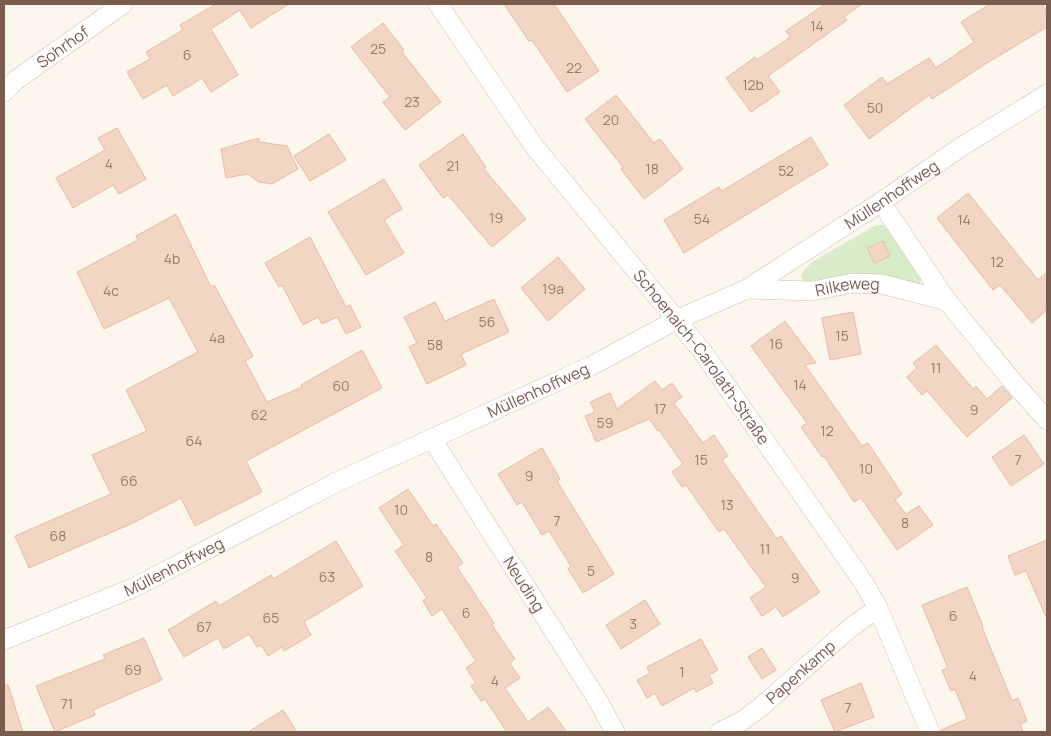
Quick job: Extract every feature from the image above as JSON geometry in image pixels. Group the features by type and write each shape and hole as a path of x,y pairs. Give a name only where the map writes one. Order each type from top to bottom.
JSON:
{"street":[{"name":"Sohrhof","path":"4,92 16,80 123,4"},
{"name":"Schoenaich-Carolath-Straße","path":"438,4 534,146 708,359 864,583 878,608 930,732"},
{"name":"Müllenhoffweg","path":"4,640 133,588 339,481 591,366 676,320 747,289 881,202 961,147 1047,94"},
{"path":"881,202 947,301 1047,420"},
{"name":"Rilkeweg","path":"747,289 813,291 852,283 882,284 947,301"},
{"name":"Neuding","path":"432,439 597,699 615,732"},
{"name":"Papenkamp","path":"720,732 742,721 762,706 850,628 878,608"}],"green space":[{"path":"876,225 884,225 921,279 920,283 915,283 882,276 805,284 801,277 803,271 812,262","holes":["883,241 890,255 875,263 867,248"]}],"building":[{"path":"216,4 289,4 251,28 240,10 211,29 238,75 211,92 202,78 173,96 167,85 143,99 127,72 150,59 146,52 183,30 180,25"},
{"path":"504,4 554,4 599,71 567,92 532,40 529,41"},
{"path":"825,4 862,4 844,17 847,20 768,76 780,92 751,112 726,78 755,57 757,60 790,37 786,31"},
{"path":"990,4 1042,4 1047,11 1047,27 932,99 929,95 869,139 844,105 882,77 887,84 929,58 936,68 974,42 961,22"},
{"path":"383,23 404,50 402,52 441,102 405,130 383,102 390,97 351,47"},
{"path":"616,95 654,143 660,139 683,169 644,199 621,169 623,167 585,119"},
{"path":"117,128 146,179 119,194 113,185 73,208 56,178 105,150 98,138"},
{"path":"329,134 346,160 310,181 294,156"},
{"path":"463,134 486,167 484,169 526,219 492,247 448,195 443,198 419,165"},
{"path":"811,137 828,165 684,253 664,220 719,187 722,191"},
{"path":"259,138 259,142 287,146 298,169 272,184 259,182 247,174 226,178 221,149"},
{"path":"384,179 402,209 384,220 404,253 366,275 328,212"},
{"path":"968,193 1038,280 1047,272 1047,310 1032,323 1000,285 993,290 937,218"},
{"path":"176,214 211,287 214,285 253,356 245,361 267,402 302,387 301,385 362,350 382,388 246,461 262,492 195,526 181,498 133,523 29,568 15,536 111,494 92,455 147,431 126,390 198,352 169,298 104,329 77,272 138,240 136,236"},
{"path":"310,237 346,307 350,305 361,327 346,334 337,317 322,324 318,317 303,325 282,285 279,287 265,263"},
{"path":"883,241 890,256 874,263 867,248"},
{"path":"558,257 585,289 548,321 521,288"},
{"path":"494,299 509,332 461,354 466,365 427,384 409,347 417,343 404,317 435,302 445,321"},
{"path":"853,312 861,354 830,360 822,318"},
{"path":"785,321 816,363 805,365 862,446 868,443 902,494 895,500 906,514 919,506 933,525 897,550 861,498 854,502 824,456 822,457 801,427 807,423 751,346"},
{"path":"936,345 973,389 976,386 987,399 1002,386 1012,398 967,437 927,391 922,395 907,377 917,368 913,363"},
{"path":"655,381 662,390 672,383 682,397 674,403 703,443 714,435 728,456 722,460 777,539 781,536 820,592 783,617 776,607 762,616 750,598 766,587 724,529 719,532 686,485 682,487 672,472 683,464 649,419 596,442 585,416 595,412 590,402 610,393 617,409"},
{"path":"1024,435 1044,464 1011,486 992,457"},
{"path":"542,448 560,479 557,481 614,574 583,593 568,569 571,566 549,531 542,535 522,502 517,505 498,474"},
{"path":"408,489 433,526 436,524 463,563 457,567 515,659 510,663 520,678 505,688 528,722 548,707 567,732 507,732 485,699 481,701 471,686 476,683 466,668 476,661 442,609 432,616 423,601 427,598 395,551 404,545 379,508"},
{"path":"1047,540 1047,619 1026,571 1015,575 1008,556"},
{"path":"336,541 363,586 304,622 311,635 284,651 282,647 268,656 261,645 257,647 249,634 224,649 218,638 184,657 168,630 216,601 219,606 271,575 273,579"},
{"path":"967,587 1012,701 1018,698 1027,721 1020,724 1023,732 941,732 941,730 967,719 955,689 951,691 942,670 948,668 922,605"},
{"path":"645,600 660,624 621,649 606,625"},
{"path":"144,638 162,680 93,710 95,715 55,732 36,686 105,659 103,655"},
{"path":"701,639 718,670 709,675 713,683 696,692 694,688 662,706 655,693 647,698 637,680 650,673 647,667"},
{"path":"762,648 776,670 762,679 748,657"},
{"path":"861,683 874,717 835,732 821,700"},
{"path":"4,685 8,685 23,732 4,732"},
{"path":"283,710 297,732 248,732"}]}
